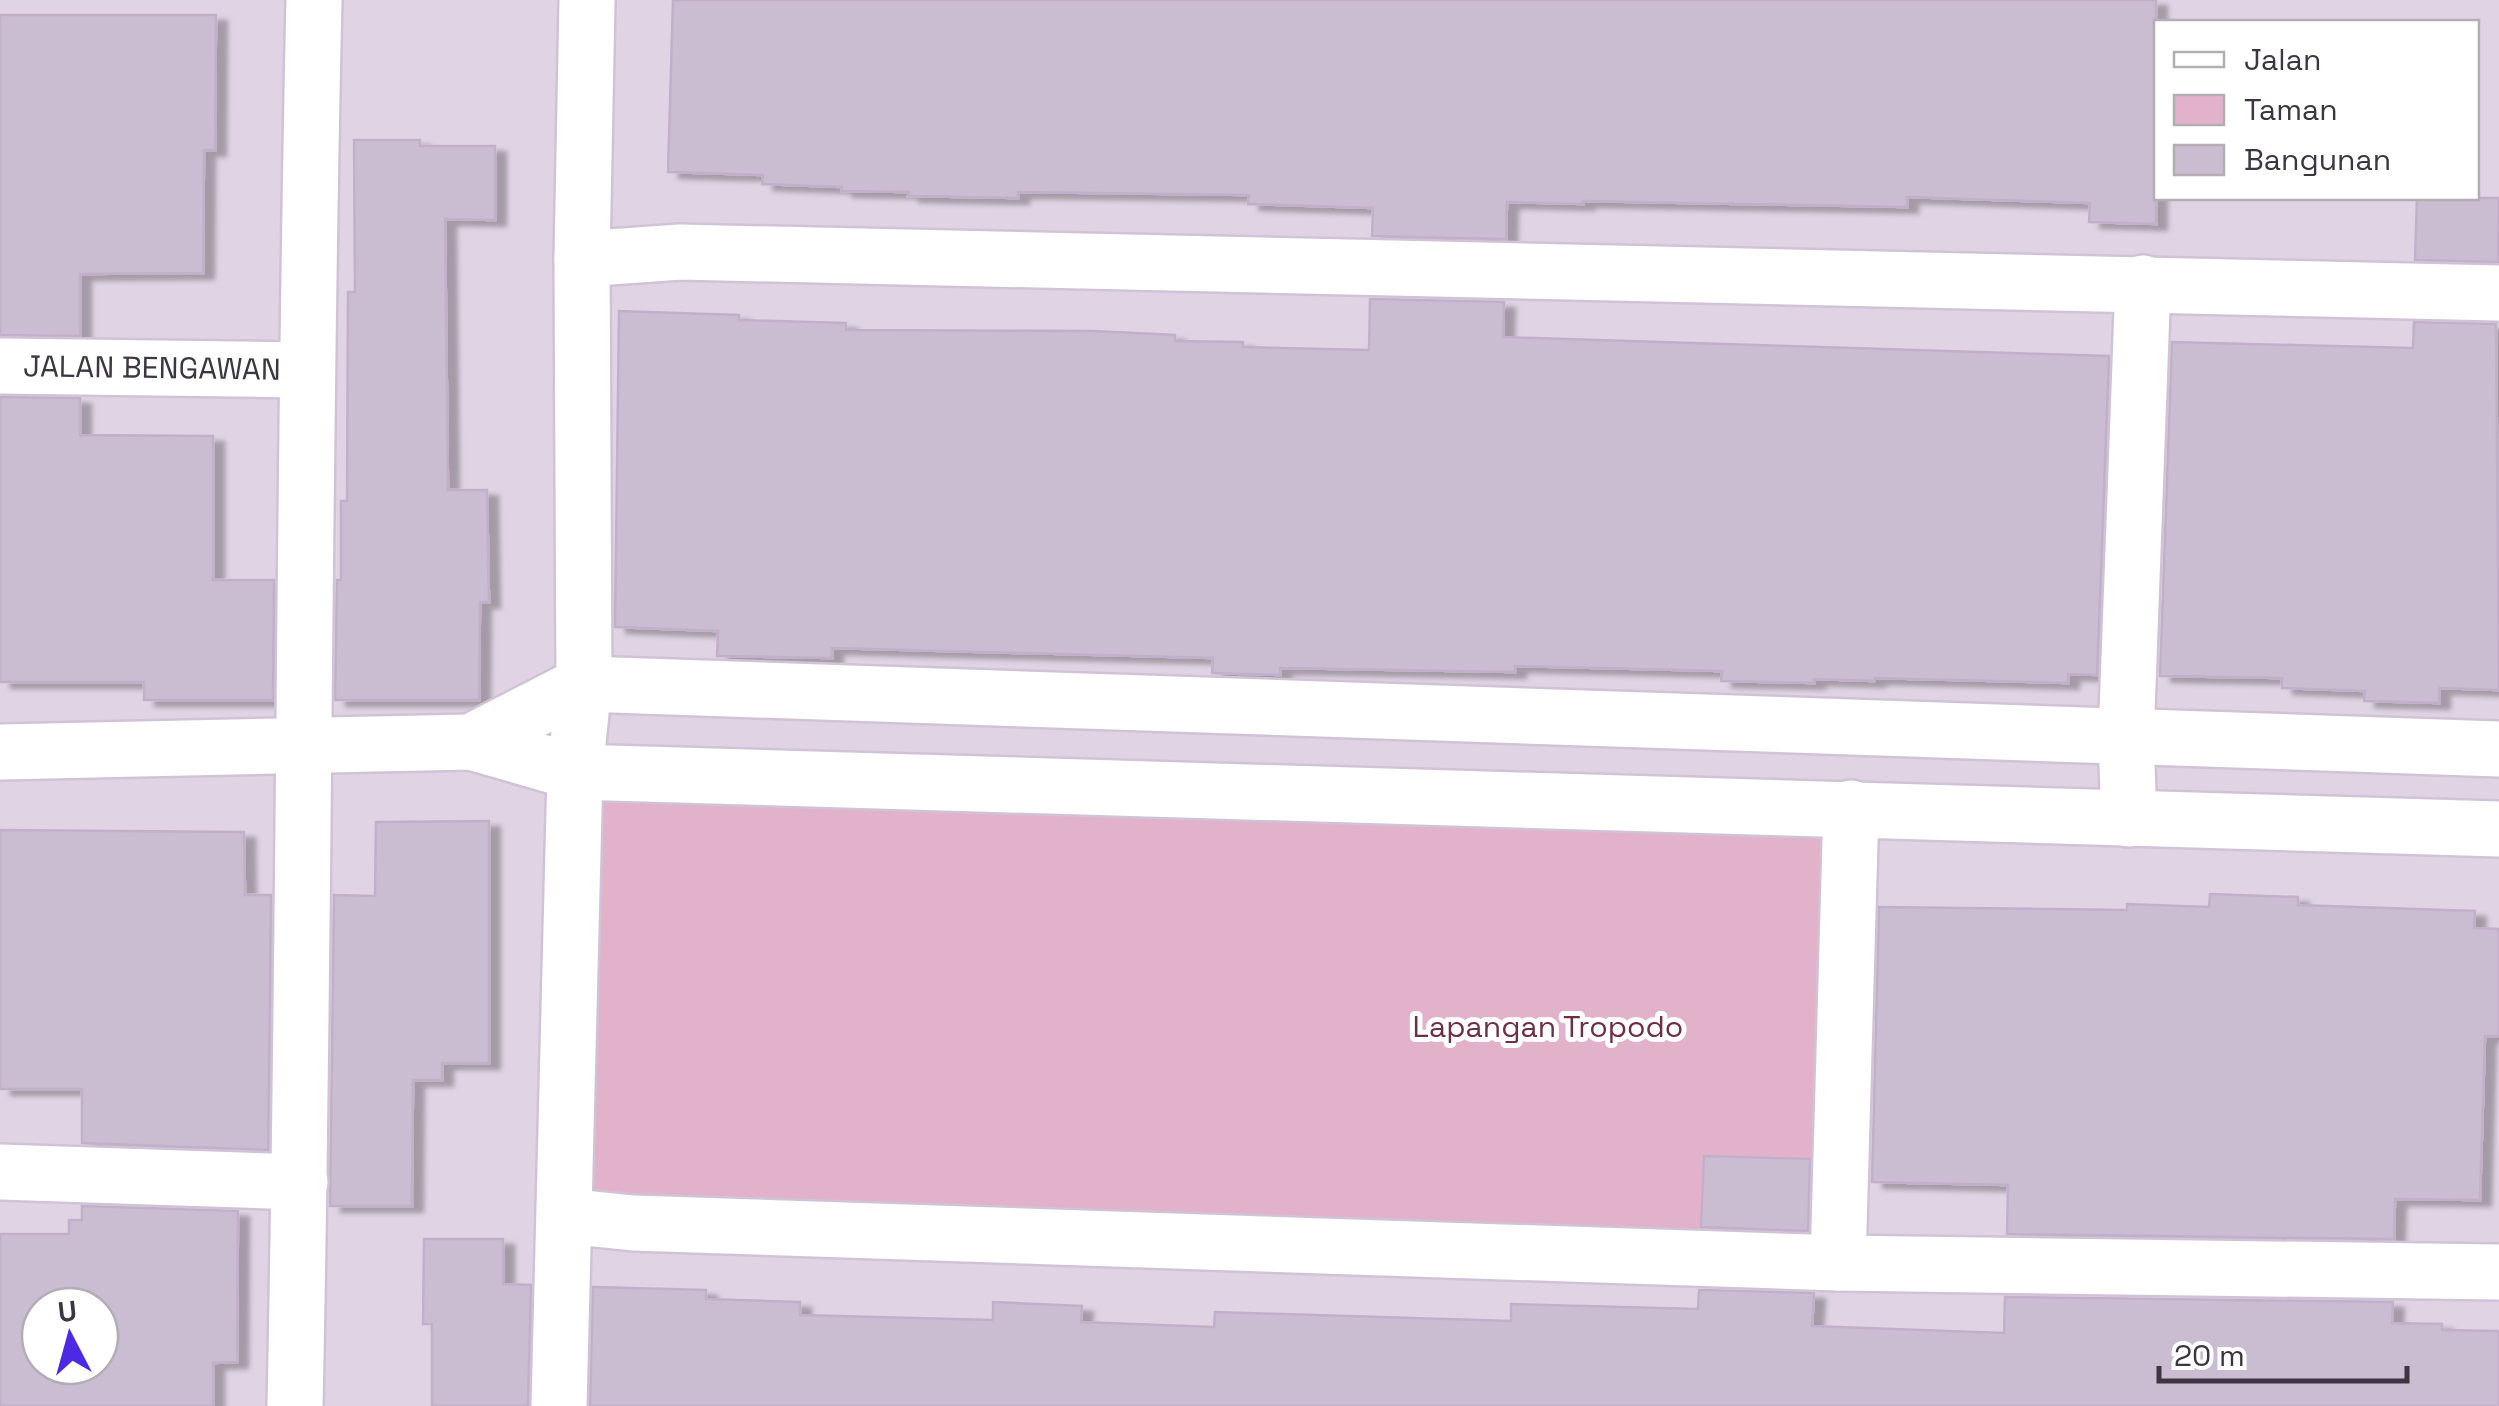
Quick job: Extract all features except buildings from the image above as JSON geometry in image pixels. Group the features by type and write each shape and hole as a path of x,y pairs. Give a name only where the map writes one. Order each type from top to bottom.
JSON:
{"street":[{"path":"295,1406 305,370 314,0"},
{"path":"560,1406 575,772 584,684 582,259 587,0"},
{"path":"582,259 680,252 2499,293"},
{"path":"2129,819 2126,739 2143,283"},
{"name":"JALAN BENGAWAN","path":"0,366 305,370"},
{"path":"471,742 584,684 2499,749"},
{"path":"0,752 471,742 575,772 2499,829"},
{"path":"1838,1263 1850,808"},
{"path":"0,1172 300,1182"},
{"path":"565,1216 633,1223 1838,1263 2499,1272"}],"shaded area":[{"path":"0,0 2499,0 2499,1406 0,1406"}],"green space":[{"name":"Lapangan Tropodo","path":"575,772 1851,808 1838,1263 565,1216"}]}
